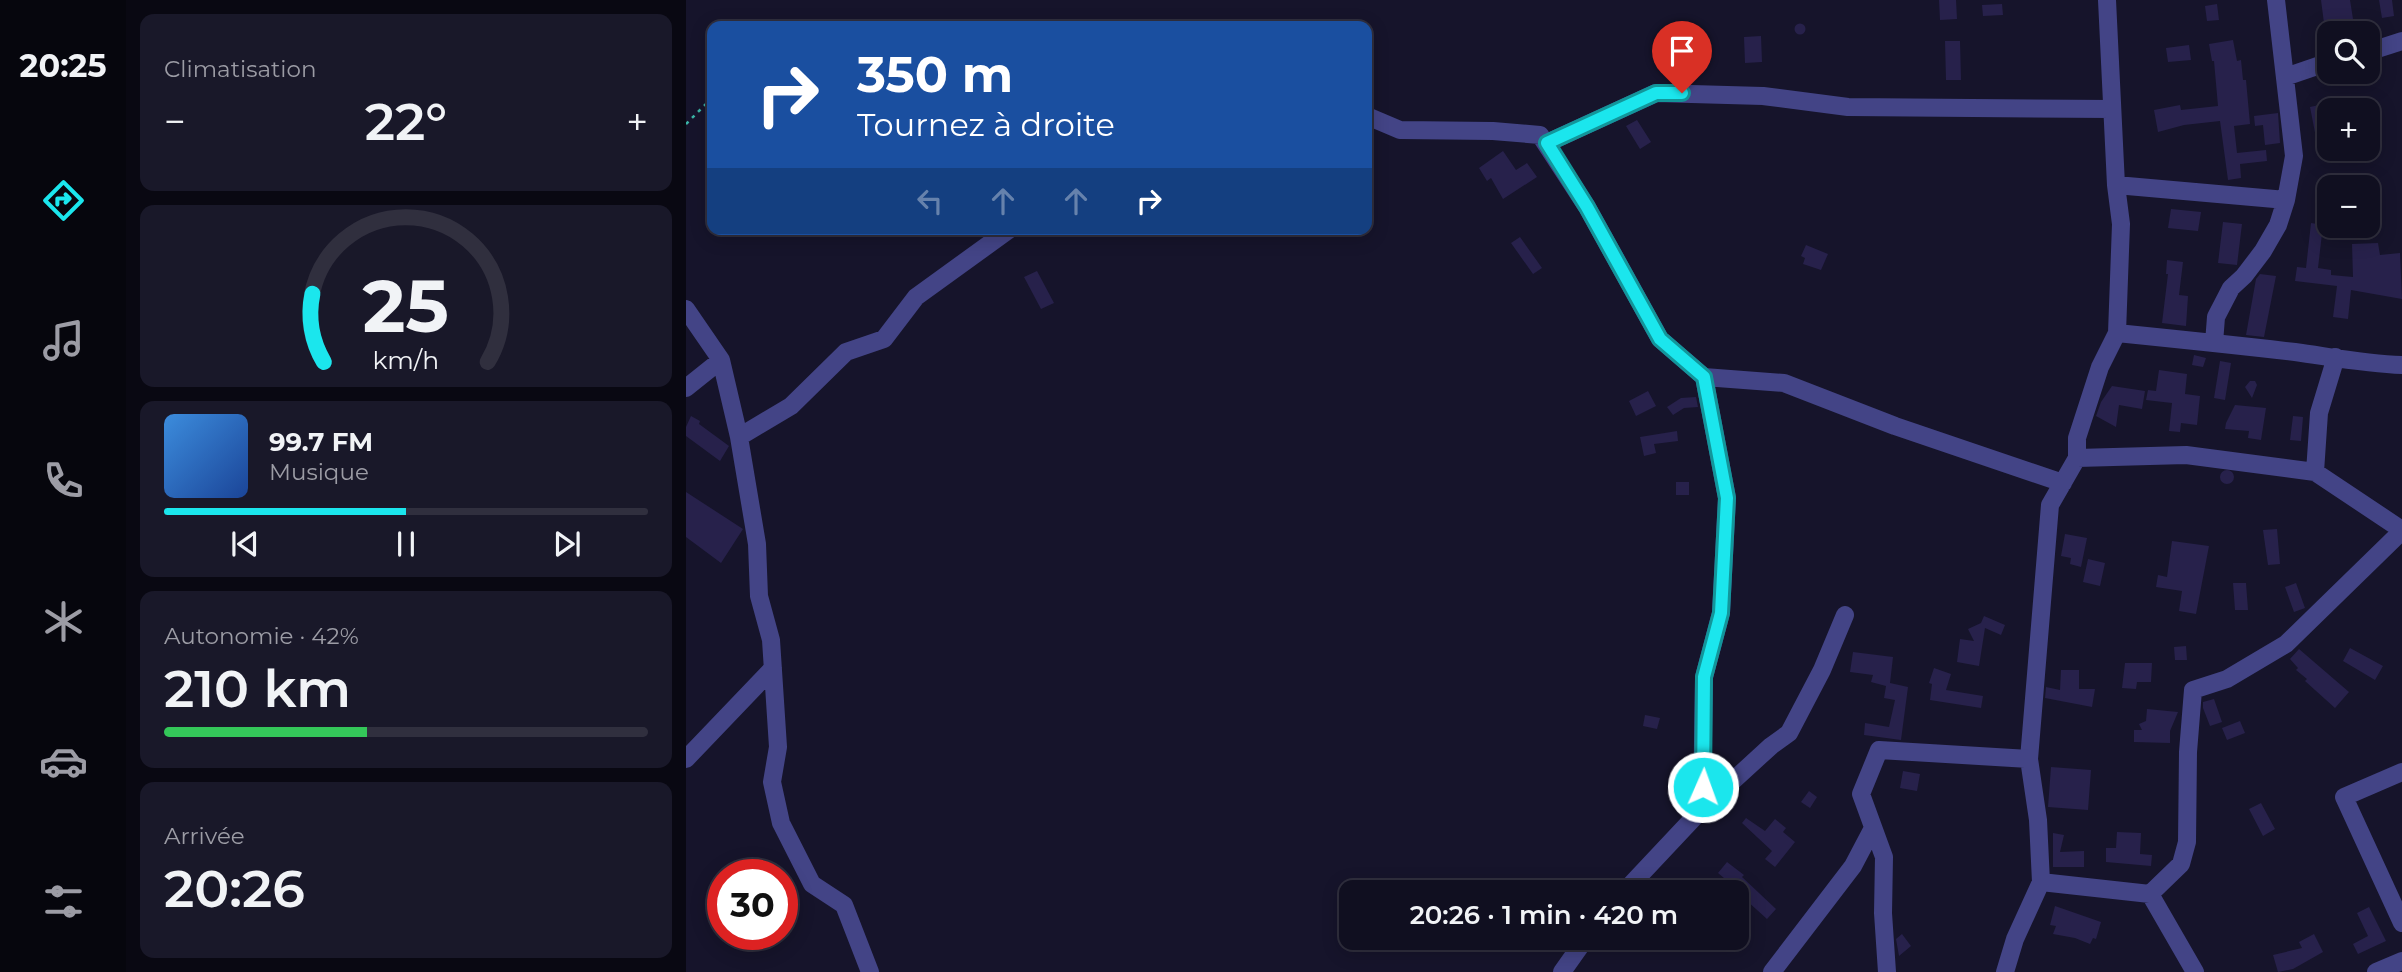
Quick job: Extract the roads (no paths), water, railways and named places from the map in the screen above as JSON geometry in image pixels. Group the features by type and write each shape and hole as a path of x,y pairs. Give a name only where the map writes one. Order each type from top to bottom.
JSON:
{"street":[{"path":"2005,972 2015,939 2041,882 2038,820 2029,759 2050,505 2077,458 2077,438 2100,367 2116,333 2121,223 2116,185 2106,0"},
{"path":"2214,343 2216,317 2222,303 2231,288 2263,251 2278,225 2286,200 2294,156 2276,0"},
{"path":"2380,48 2402,41"},
{"path":"2285,78 2317,66"},
{"path":"1547,143 1656,93 1763,96 1848,107 2112,109"},
{"path":"1372,118 1400,130 1493,131 1540,135 1587,207 1660,339 1704,377 1727,498 1721,613 1704,677 1702,809"},
{"path":"2116,185 2286,200"},
{"path":"739,436 792,406 846,352 884,339 916,297 1002,235"},
{"path":"686,309 721,360 739,436 757,544 759,596 771,640 778,747 772,782 781,823 813,884 844,905 870,972"},
{"path":"2116,333 2336,357 2374,365 2402,365"},
{"path":"2315,472 2319,413 2336,357"},
{"path":"686,388 721,360"},
{"path":"1704,377 1784,383 1895,426 2063,483"},
{"path":"2077,458 2186,454 2315,472 2402,530 2286,644 2227,679 2193,690 2188,752 2186,842 2181,864 2150,894"},
{"path":"1635,880 1702,809 1789,733 1822,670 1845,615"},
{"path":"686,759 773,668"},
{"path":"1887,972 1883,914 1884,857 1861,794 1879,750 2029,759"},
{"path":"2402,772 2344,797 2402,923"},
{"path":"1772,972 1853,866 1874,828"},
{"path":"2041,882 2150,894"},
{"path":"2150,894 2196,972"},
{"path":"1562,972 1578,950"},
{"path":"2376,972 2402,961"}]}
